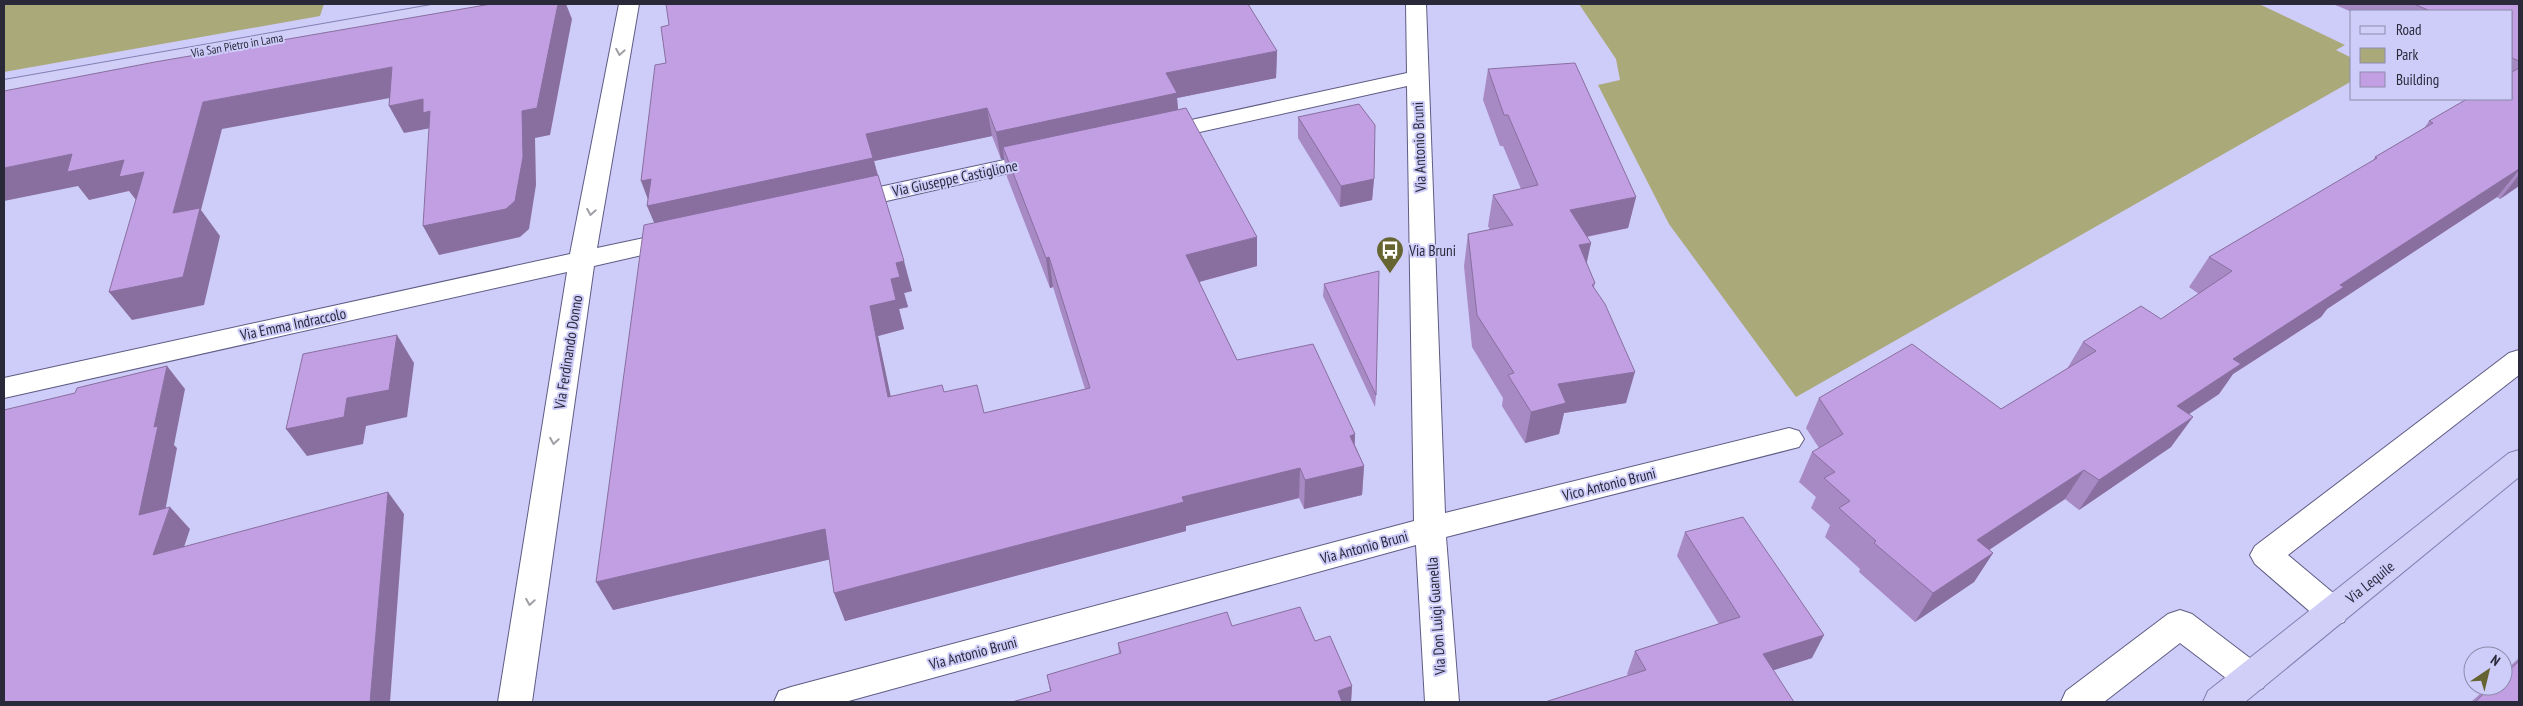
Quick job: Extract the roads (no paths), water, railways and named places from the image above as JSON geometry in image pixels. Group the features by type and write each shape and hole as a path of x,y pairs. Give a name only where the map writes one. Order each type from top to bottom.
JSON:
{"main road":[{"name":"Via San Pietro in Lama","path":"4,87 471,4"},
{"name":"Via Lequile","path":"2220,702 2519,462"}],"street":[{"name":"Via Ferdinando Donno","path":"515,702 582,260 629,4"},
{"name":"Via Antonio Bruni","path":"791,702 1430,529 1416,78 1416,4"},
{"path":"1135,139 1416,78"},
{"name":"Via Giuseppe Castiglione","path":"825,207 1067,154"},
{"path":"582,260 698,234"},
{"name":"Via Emma Indraccolo","path":"4,388 582,260"},
{"path":"2332,612 2266,555 2519,360"},
{"name":"Vico Antonio Bruni","path":"1430,529 1789,439"},
{"name":"Via Don Luigi Guanella","path":"1430,529 1442,702"},
{"path":"2078,702 2180,624 2251,678"}],"place":[{"name":"Via Bruni","path":"1390,274"}]}
